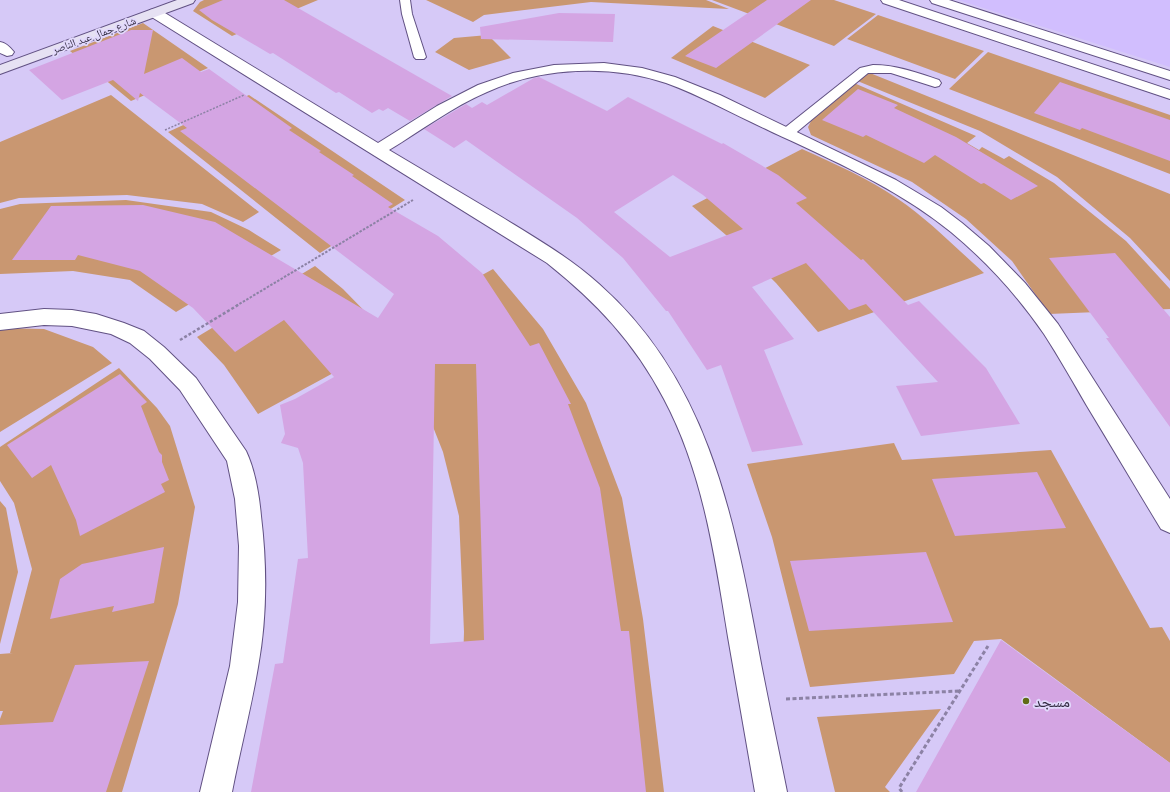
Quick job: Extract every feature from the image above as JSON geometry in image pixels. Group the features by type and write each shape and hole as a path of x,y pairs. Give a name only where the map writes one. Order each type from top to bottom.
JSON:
{"main road":[{"name":"شارع جمال عبد الناصر","path":"0,70 189,0"},
{"path":"2,51 21,47"}],"street":[{"path":"887,0 1170,95"},
{"path":"936,0 1170,76"},
{"path":"154,13 438,185 548,254 583,281 611,308 633,334 661,374 681,409 695,441 712,491 724,539 771,792"},
{"path":"379,149 467,96 483,88 519,76 556,69 596,68 634,71 688,86 875,174 913,197 956,227 982,249 1006,273 1051,329 1169,517"},
{"path":"0,322 44,318 72,318 118,328 137,337 157,353 188,384 238,458 247,499 252,546 252,602 244,666 216,792"}],"lane":[{"path":"405,0 407,14 420,57"},
{"path":"787,133 864,70 878,68 896,70 935,83"}],"path":[{"path":"165,130 270,83"},
{"path":"157,353 438,185"},
{"path":"902,792 899,788 988,646"},
{"path":"754,701 960,691"}],"shaded area":[{"path":"204,0 318,0 232,36 193,11 200,2"},
{"path":"426,0 706,0 729,9 591,2 484,15 473,22"},
{"path":"712,0 834,0 876,14 834,46"},
{"path":"958,0 1170,0 1170,67"},
{"path":"878,15 984,51 955,79 847,39"},
{"path":"143,23 208,68 131,101 70,51"},
{"path":"713,26 810,65 765,98 671,58"},
{"path":"488,35 511,58 469,70 435,52 454,38"},
{"path":"988,52 1170,115 1170,174 949,89"},
{"path":"865,71 1170,194 1170,281 1130,238 1057,177 980,131 855,80"},
{"path":"854,83 976,136 967,143 979,150 982,147 1004,159 1009,156 1054,183 1126,241 1170,289 1170,309 1049,314 1012,261 966,219 912,182 811,135 808,127 811,121"},
{"path":"111,95 259,212 243,222 202,204 127,195 19,198 0,203 0,142"},
{"path":"249,95 405,200 320,253 168,132"},
{"path":"802,149 887,191 931,225 984,273 818,332 776,283 733,241 692,206"},
{"path":"126,200 211,212 249,230 281,250 176,312 130,280 73,271 0,274 0,209 20,204"},
{"path":"315,266 343,289 383,330 493,269 543,329 586,403 622,498 643,619 664,792 459,792 464,632 459,516 443,452 416,384 392,341 258,414 224,365 197,337"},
{"path":"0,328 44,329 93,347 112,363 0,432"},
{"path":"119,368 157,408 170,426 195,507 178,604 122,792 106,792 47,739 0,725 0,719 3,711 0,711 0,654 13,653 10,653 32,569 14,503 0,481 0,447"},
{"path":"894,443 902,460 1051,450 1150,628 1162,627 1170,641 1170,763 1001,639 974,641 954,674 810,687 772,537 747,464"},
{"path":"0,501 6,508 18,572 0,644"},
{"path":"941,709 885,787 890,792 835,792 817,717"}],"building":[{"path":"223,0 284,0 452,96 410,121 388,108 383,111 379,109 372,113 339,92 336,93 273,53 270,54 212,20 199,10"},
{"path":"767,0 811,0 716,68 685,56"},
{"path":"559,13 615,14 613,42 481,39 480,27"},
{"path":"131,30 153,30 144,74 182,58 201,72 209,69 292,128 289,130 321,151 319,152 354,175 352,176 393,204 388,207 438,236 482,273 530,346 539,343 571,404 568,404 600,488 621,631 629,631 646,792 251,792 275,664 283,663 298,559 308,558 303,463 298,448 281,443 285,434 280,405 295,399 334,377 284,320 235,352 193,308 140,271 78,255 75,260 12,260 51,206 143,205 215,222 378,318 394,294 180,131 187,128 140,93 138,101 113,80 62,100 29,70","holes":["435,364 476,364 484,640 430,644"]},
{"path":"539,77 607,111 628,97 722,144 723,143 778,175 807,198 796,203 861,260 863,259 908,305 919,301 986,368 1020,424 921,436 896,386 938,382 866,304 849,310 806,263 752,287 794,339 764,350 803,445 752,452 721,365 707,370 668,311 666,311 623,258 577,218 466,140 454,148 424,129 466,104 472,108 482,102 487,105 534,78","holes":["673,175 703,195 743,229 670,257 614,212"]},
{"path":"1060,82 1170,120 1170,161 1082,128 1080,130 1034,113"},
{"path":"858,89 898,105 894,108 956,137 1038,186 1011,200 984,183 981,184 935,155 924,163 866,135 863,137 822,120"},
{"path":"1115,253 1170,317 1170,427 1106,338 1109,338 1049,258"},
{"path":"120,374 147,402 141,406 159,452 162,455 162,462 169,480 161,484 165,492 80,536 76,520 51,465 32,478 7,445"},
{"path":"1037,472 1066,528 955,536 932,479"},
{"path":"164,547 154,603 112,612 114,606 50,619 60,579 82,564"},
{"path":"926,552 953,622 809,631 790,561"},
{"name":"مسجد","path":"1001,640 1170,763 1170,792 916,792"},
{"path":"149,661 106,792 0,792 0,725 53,722 75,665"}],"place":[{"name":"مسجد","path":"1026,701"}]}
